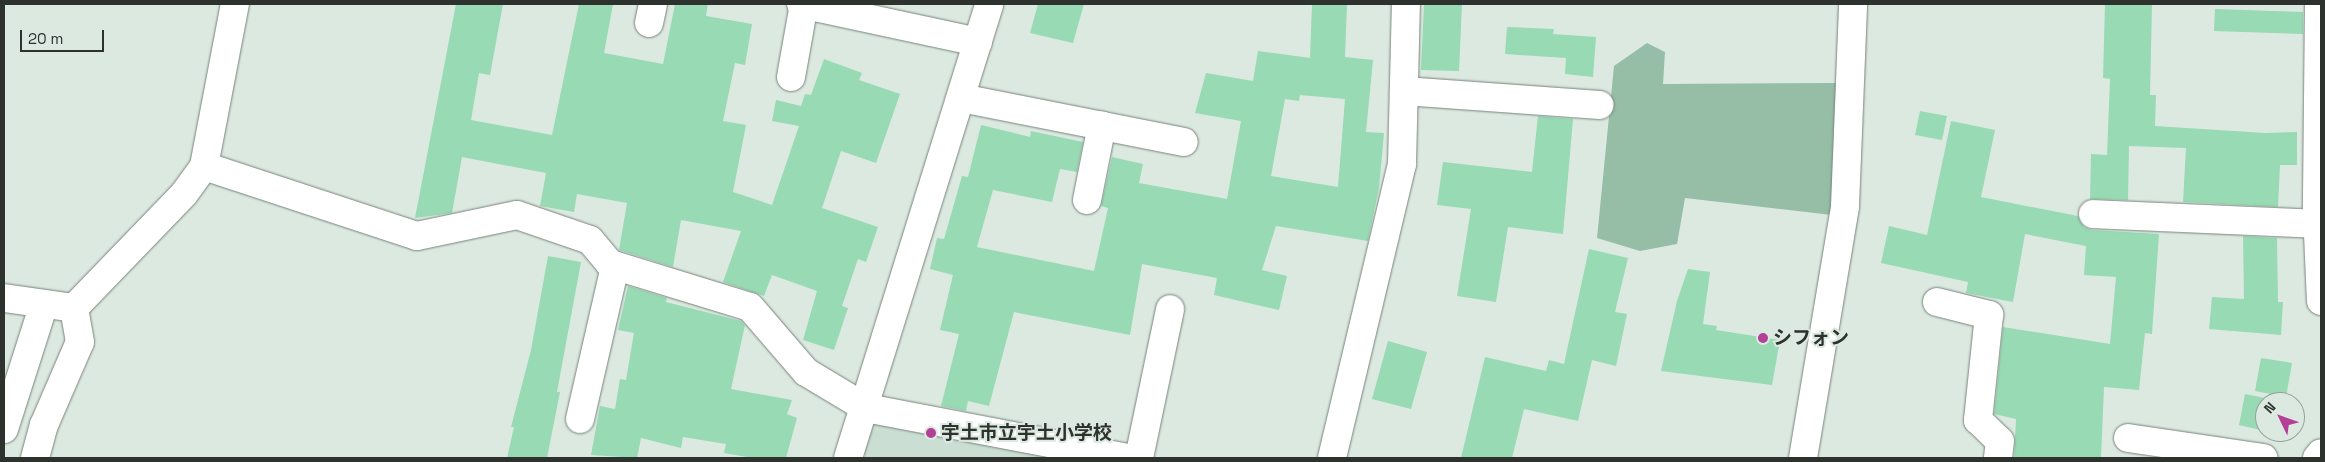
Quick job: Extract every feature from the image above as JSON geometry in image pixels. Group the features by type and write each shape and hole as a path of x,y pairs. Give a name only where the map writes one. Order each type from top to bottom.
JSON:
{"street":[{"path":"74,308 184,194 204,166 235,4"},
{"path":"790,77 803,4 978,42"},
{"path":"848,458 866,408 989,4"},
{"path":"1332,458 1402,164 1406,4"},
{"path":"1803,458 1845,206 1853,4"},
{"path":"2319,4 2321,301"},
{"path":"1404,91 1600,105"},
{"path":"961,98 1184,142"},
{"path":"1088,200 1102,125"},
{"path":"204,166 416,236 517,214 590,240 615,266 750,307 806,372 866,408 1128,458"},
{"path":"2093,214 2319,215"},
{"path":"580,419 615,266"},
{"path":"4,298 74,308"},
{"path":"1937,302 1989,315 1978,420 2000,441 1998,458"},
{"path":"4,429 44,304"},
{"path":"35,458 44,425 80,342 74,308"},
{"path":"1139,458 1170,309"},
{"path":"2128,438 2264,458"},
{"path":"2317,458 2321,453"}],"shaded area":[{"name":"宇土市立宇土小学校","path":"866,408 1128,458 865,458"}],"green space":[{"path":"1647,43 1665,52 1663,84 1842,83 1832,215 1685,198 1677,244 1640,251 1597,238 1614,66"}],"building":[{"path":"456,4 503,4 490,75 479,73 471,120 552,135 579,4 613,4 604,53 663,64 675,4 708,4 706,16 752,24 745,65 735,63 723,121 746,125 733,192 772,205 799,126 772,121 776,100 801,106 805,94 811,95 824,59 862,73 859,80 900,94 876,163 841,151 822,208 878,227 866,262 858,259 842,306 848,308 834,350 803,340 817,291 772,275 764,296 723,282 741,231 681,220 673,267 619,250 627,203 577,194 574,212 540,206 546,173 462,157 452,213 415,218"},
{"path":"1038,4 1084,4 1073,43 1030,33"},
{"path":"1312,4 1347,4 1345,57 1373,60 1366,132 1384,133 1379,188 1368,241 1276,226 1262,270 1287,276 1279,310 1214,295 1217,278 1142,264 1130,335 1014,312 989,406 968,401 966,411 941,406 959,334 940,330 953,275 930,269 937,238 944,239 962,176 968,177 981,125 1030,137 1031,131 1083,142 1077,172 1060,169 1052,202 993,190 977,247 1094,271 1108,208 1101,206 1112,157 1143,164 1139,183 1227,199 1241,121 1195,113 1206,73 1253,81 1258,51 1310,58","holes":["1300,95 1345,99 1338,187 1271,176 1285,99 1299,101"]},
{"path":"1424,4 1462,4 1459,71 1421,70"},
{"path":"2105,4 2152,4 2150,95 2156,95 2155,126 2265,133 2297,132 2297,165 2280,165 2278,207 2183,202 2186,148 2129,146 2128,200 2090,199 2091,154 2107,155 2110,79 2103,78"},
{"path":"2215,9 2303,12 2303,34 2214,31"},
{"path":"1507,27 1554,29 1553,34 1596,37 1593,77 1565,74 1566,58 1505,54"},
{"path":"1920,111 1947,116 1942,140 1915,135"},
{"path":"1538,116 1573,119 1563,234 1508,227 1496,302 1457,296 1471,209 1437,205 1443,162 1532,172"},
{"path":"1951,121 1995,130 1981,197 2078,216 2084,227 2092,230 2159,234 2152,334 2145,333 2139,390 2104,387 2101,458 2014,458 2016,419 1994,414 2003,327 2110,344 2116,277 2084,275 2086,246 2025,234 2013,302 1966,293 1968,282 1881,263 1889,226 1927,235"},
{"path":"2243,236 2277,238 2278,302 2283,302 2281,335 2209,329 2212,297 2244,299"},
{"path":"1589,249 1628,258 1615,312 1627,314 1616,366 1592,360 1578,421 1524,409 1512,458 1461,458 1485,357 1546,371 1549,360 1564,364"},
{"path":"548,256 581,262 557,392 560,392 547,458 507,458 514,427 511,427 531,350"},
{"path":"1688,269 1710,272 1703,324 1717,326 1716,330 1780,340 1772,385 1661,371 1677,301"},
{"path":"628,286 667,298 666,302 741,321 745,325 731,389 792,400 787,414 797,418 786,458 753,458 724,453 726,444 683,437 681,448 641,438 637,458 591,455 600,406 615,409 620,379 626,380 634,333 618,330"},
{"path":"1388,341 1427,352 1411,409 1372,399"},
{"path":"2261,358 2292,363 2287,392 2255,391"},
{"path":"2245,394 2255,396 2255,429 2239,425"}],"place":[{"name":"シフォン","path":"1763,338"},
{"name":"宇土市立宇土小学校","path":"931,433"}]}
